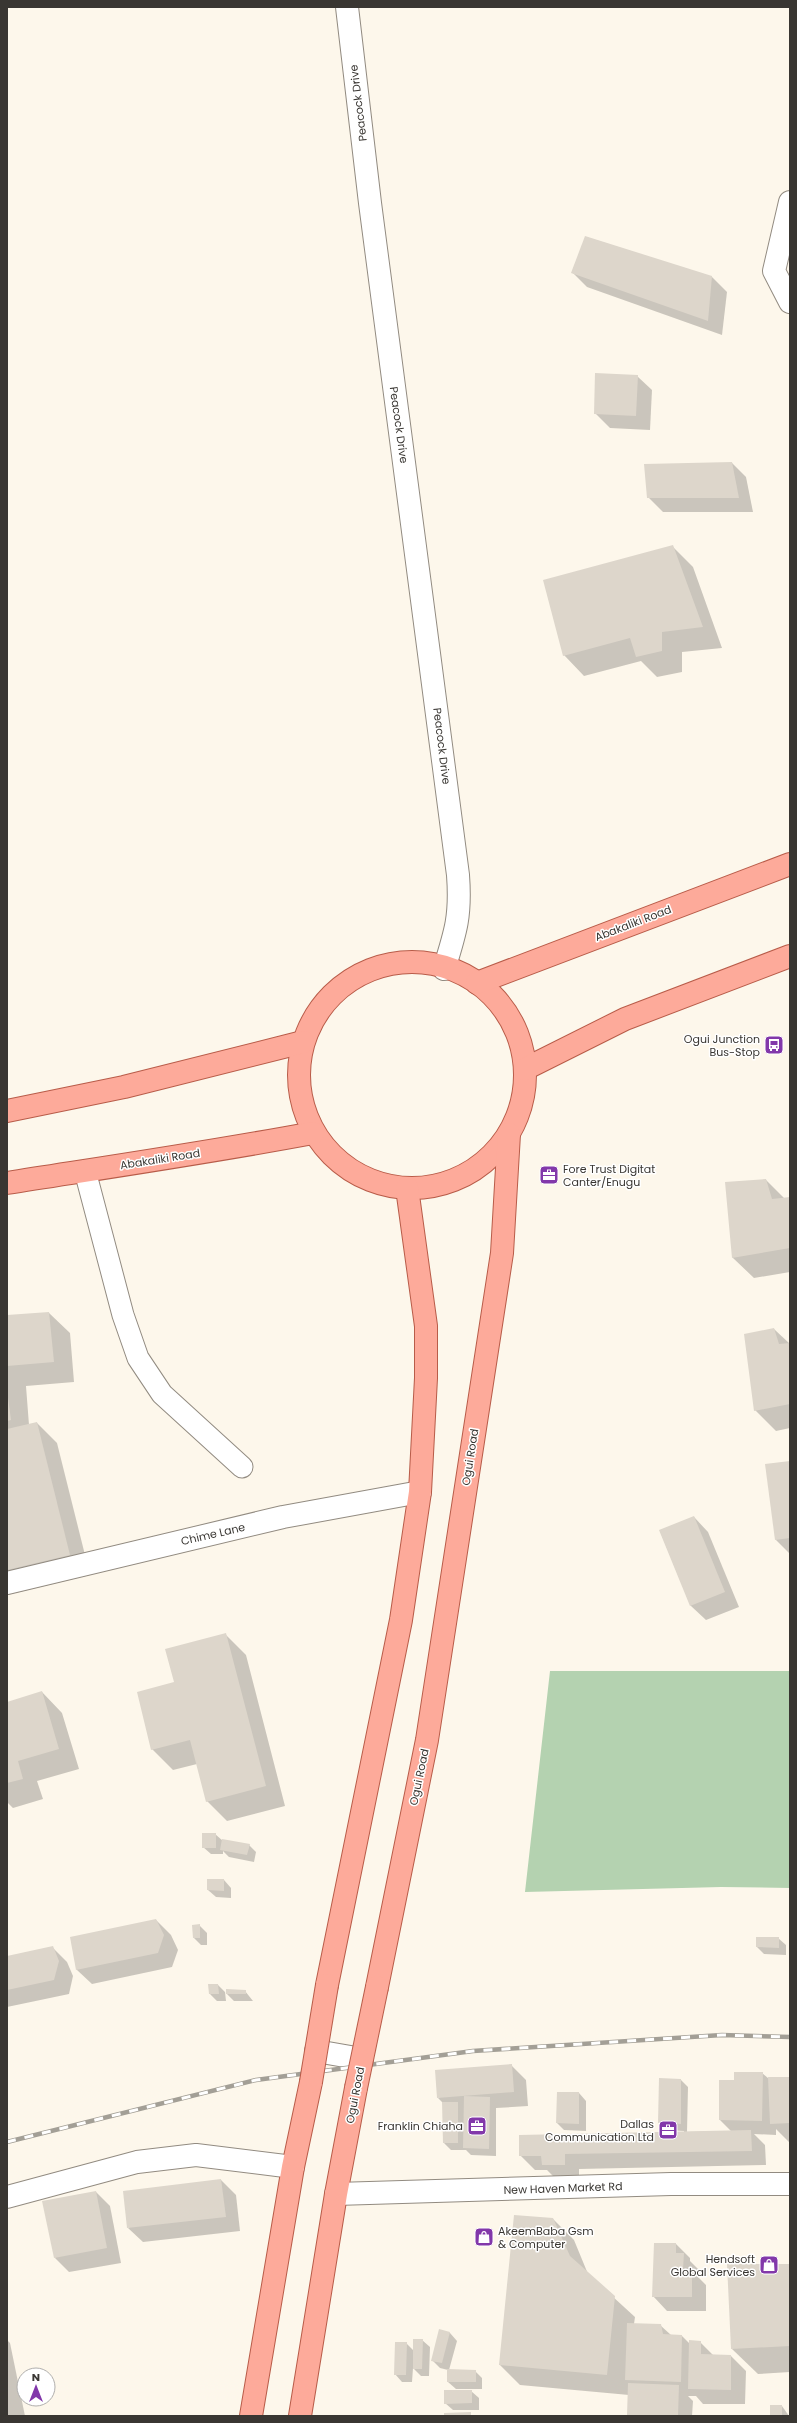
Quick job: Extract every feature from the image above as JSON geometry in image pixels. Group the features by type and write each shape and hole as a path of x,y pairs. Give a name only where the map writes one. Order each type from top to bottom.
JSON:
{"main road":[{"name":"Abakaliki Road","path":"477,983 790,864"},
{"path":"525,1069 625,1019 790,956"},
{"path":"405,962 432,964 477,983 502,1007 518,1036 525,1069 524,1091 518,1114 509,1134 494,1153 476,1168 455,1180 431,1186 407,1188 379,1184 353,1172 331,1155 313,1132 302,1104 298,1073 303,1042 314,1017 331,996 353,978 378,967 405,962"},
{"path":"7,1111 124,1087 303,1042"},
{"name":"Abakaliki Road","path":"7,1184 221,1150 313,1132"},
{"name":"Ogui Road","path":"300,2416 336,2194 356,2088 427,1740 502,1253 509,1134"},
{"path":"251,2416 293,2167 311,2082 327,1985 401,1620 420,1492 426,1378 426,1326 407,1188"}],"street":[{"name":"Peacock Drive","path":"347,7 370,203 454,842 460,905 457,926 444,969"},
{"path":"790,202 774,271 790,302"},
{"name":"Chime Lane","path":"7,1583 283,1517 420,1492"},
{"path":"316,2051 362,2059"},
{"path":"7,2198 137,2162 196,2155 293,2167"},
{"name":"New Haven Market Rd","path":"336,2194 671,2184 790,2184"}],"lane":[{"path":"85,1171 123,1315 138,1358 162,1394 242,1467"}],"green space":[{"path":"550,1671 790,1671 790,1888 721,1887 525,1892"}],"building":[{"path":"585,236 712,276 708,321 571,273"},
{"path":"595,373 638,375 636,416 594,414"},
{"path":"732,462 739,498 647,498 644,464"},
{"path":"673,545 703,627 662,632 662,651 636,657 630,638 563,656 543,580"},
{"path":"766,1179 772,1199 790,1197 790,1248 732,1258 725,1182"},
{"path":"49,1312 54,1362 7,1366 7,1315"},
{"path":"774,1328 779,1344 790,1343 790,1404 754,1411 744,1334"},
{"path":"7,1390 11,1420 7,1421"},
{"path":"37,1422 70,1555 7,1570 7,1429"},
{"path":"790,1461 790,1538 775,1540 765,1464"},
{"path":"694,1516 725,1592 690,1606 659,1530"},
{"path":"226,1633 266,1786 206,1802 190,1740 151,1750 137,1692 174,1682 165,1649"},
{"path":"42,1691 59,1749 18,1761 23,1779 7,1783 7,1702"},
{"path":"202,1833 216,1833 216,1848 202,1848"},
{"path":"222,1839 250,1844 247,1855 220,1850"},
{"path":"207,1879 224,1879 224,1891 207,1890"},
{"path":"156,1919 164,1935 158,1953 76,1970 70,1937"},
{"path":"200,1924 200,1938 193,1938 192,1925"},
{"path":"756,1937 779,1937 779,1948 756,1947"},
{"path":"53,1946 59,1961 54,1980 7,1990 7,1956"},
{"path":"208,1984 218,1984 219,1994 209,1994"},
{"path":"226,1989 246,1990 246,1994 226,1994"},
{"path":"512,2064 514,2092 437,2098 435,2070"},
{"path":"734,2072 763,2072 762,2121 719,2120 719,2080 734,2080"},
{"path":"768,2077 790,2077 790,2123 770,2124"},
{"path":"659,2078 681,2079 681,2124 658,2123"},
{"path":"557,2092 579,2092 579,2124 556,2123"},
{"path":"464,2096 490,2097 489,2149 463,2148"},
{"path":"442,2102 458,2102 458,2143 443,2143"},
{"path":"751,2130 752,2151 565,2154 565,2165 542,2165 541,2156 519,2156 519,2135"},
{"path":"221,2179 226,2217 127,2228 123,2191"},
{"path":"96,2191 107,2248 54,2258 42,2201"},
{"path":"514,2215 553,2218 570,2256 615,2296 607,2375 499,2365"},
{"path":"654,2243 676,2243 676,2253 684,2253 683,2269 692,2269 692,2297 652,2297"},
{"path":"727,2264 790,2264 790,2346 731,2349"},
{"path":"627,2323 661,2324 663,2334 682,2335 681,2382 625,2380"},
{"path":"439,2329 450,2332 442,2363 431,2361"},
{"path":"413,2339 423,2339 422,2369 413,2369"},
{"path":"689,2340 701,2341 701,2354 731,2355 731,2390 688,2389"},
{"path":"395,2342 407,2342 406,2375 394,2375"},
{"path":"447,2369 476,2370 476,2382 447,2382"},
{"path":"628,2383 679,2385 678,2416 627,2416"},
{"path":"444,2390 472,2390 472,2403 444,2404"},
{"path":"770,2405 782,2405 782,2416 770,2416"},
{"path":"471,2412 471,2416 444,2416 444,2413"}],"railway":[{"path":"7,2142 256,2080 473,2051 722,2035 790,2037"}],"place":[{"name":"Ogui Junction Bus-Stop","path":"774,1045"},
{"name":"Fore Trust Digitat Canter/Enugu","path":"549,1175"},
{"name":"Franklin Chiaha","path":"477,2126"},
{"name":"Dallas Communication Ltd","path":"668,2130"},
{"name":"AkeemBaba Gsm & Computer","path":"484,2237"},
{"name":"Hendsoft Global Services","path":"769,2265"}]}
